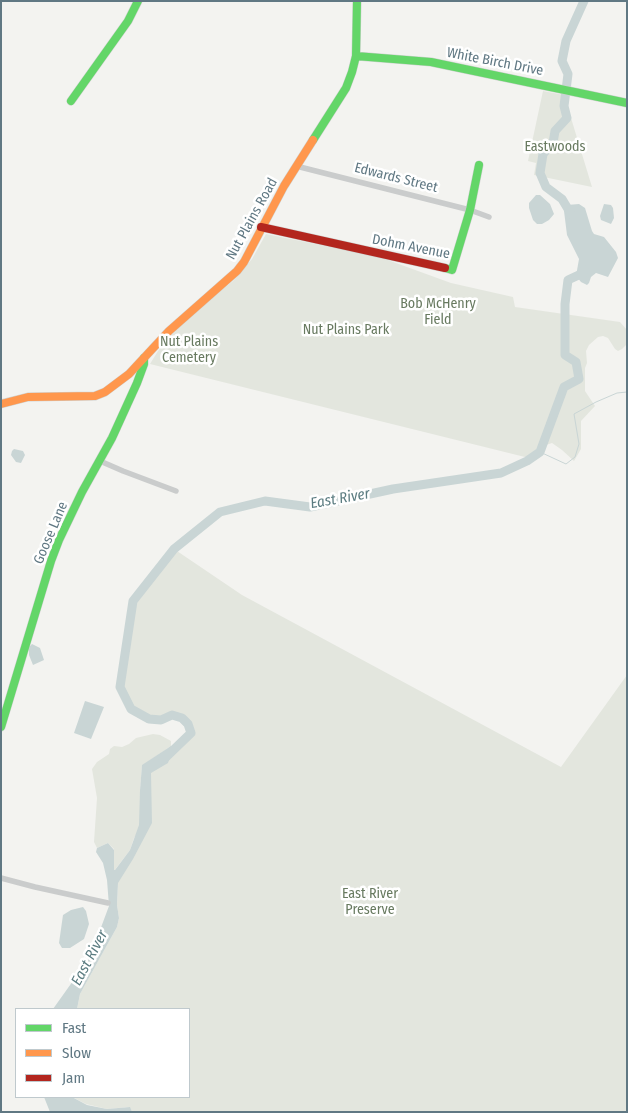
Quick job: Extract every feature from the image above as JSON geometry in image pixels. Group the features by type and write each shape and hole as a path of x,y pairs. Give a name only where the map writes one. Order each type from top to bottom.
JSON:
{"street":[{"path":"71,101 128,21 138,1"},
{"name":"Nut Plains Road","path":"1,404 28,397 82,397 95,396 105,392 118,384 169,331 237,271 244,262 261,227 296,166 346,88 356,56 357,1"},
{"name":"White Birch Drive","path":"356,56 431,62 558,87 627,103"},
{"name":"Dohm Avenue","path":"261,227 452,270 470,210 478,165"},
{"name":"Edwards Street","path":"296,166 470,210 489,217"},
{"name":"Goose Lane","path":"1,727 53,554 78,500 112,438 137,383 144,358"},
{"path":"100,461 176,491"},
{"path":"1,878 108,903"}],"green space":[{"name":"Eastwoods","path":"543,91 564,95 592,187 534,175 536,163 528,161"},
{"name":"Nut Plains Park","path":"266,234 335,248 363,251 451,283 513,297 515,307 620,322 627,330 627,344 622,349 618,351 615,349 608,338 603,336 598,337 589,345 586,351 585,391 595,406 581,421 581,449 574,461 552,443 546,445 533,459 150,364 158,351 188,316 233,281 252,259"},
{"name":"East River Preserve","path":"174,549 242,595 561,767 627,675 627,1112 132,1112 129,1107 107,1109 86,1104 74,1098 190,1098 190,1008 77,1008 80,994 117,927 119,918 117,905 118,883 115,876 131,854 137,834 130,850 114,871 114,849 108,843 97,848 94,842 97,798 92,769 97,762 109,754 110,749 114,746 122,747 136,738 153,734 160,735 171,741 171,746 142,766 140,823 145,808 145,787 148,771 160,757 171,753 190,733 188,724 181,718 172,715 161,720 149,719 131,709 120,687 133,601"}],"water":[{"path":"536,195 540,195 550,204 554,214 542,224 537,224 533,220 529,208 529,203"},
{"path":"579,204 585,208 594,234 604,237 616,252 618,258 608,277 596,273 591,277 587,285 576,276 579,259 567,235 564,211 567,205"},
{"path":"604,204 611,205 613,208 614,218 611,224 601,220 600,216"},
{"path":"14,449 23,451 25,455 21,463 16,462 11,455"},
{"path":"32,644 40,648 44,660 33,665 29,655 29,647"},
{"path":"85,701 104,707 91,739 74,733"},
{"path":"171,746 168,763 151,773 152,823 118,883 117,905 119,918 117,927 80,994 77,1008 54,1008 90,957 109,906 107,880 103,863 96,852 97,848 108,843 114,850 114,870 130,850 139,825 142,765"},
{"path":"83,907 89,924 84,939 70,948 62,948 59,943 63,915 71,910"},
{"path":"44,1098 74,1098 87,1105 107,1109 130,1107 132,1112 50,1112"}],"waterway":[{"name":"East River","path":"571,214 562,199 546,187 540,173 543,154 553,143 555,131 567,118 564,106 568,74 562,61 566,41 584,1"},
{"name":"East River","path":"163,760 191,733 188,724 182,718 172,715 161,720 149,719 131,709 120,687 133,601 174,549 220,512 265,501 310,507 393,489 501,473 527,461 540,452 564,387 579,379 576,362 565,355 565,304 568,280 583,273 584,270"},
{"path":"540,452 566,464 575,457 579,444 574,414 617,393 627,392"}],"traffic: fast":[{"path":"71,101 128,21 138,1"},
{"path":"313,140 346,88 352,72 356,56 357,1"},
{"path":"356,56 431,62 627,103"},
{"path":"445,268 452,270 470,210 479,165"},
{"path":"1,727 59,540 82,492 112,438 137,383 144,364 144,358"}],"traffic: slow":[{"path":"1,404 28,397 95,396 105,392 129,374 169,331 237,271 244,262 284,186 313,140"}],"traffic: jam":[{"path":"261,227 445,268"}],"park label":[{"name":"Bob McHenry Field","path":"438,312"},
{"name":"Nut Plains Cemetery","path":"189,350"}]}
